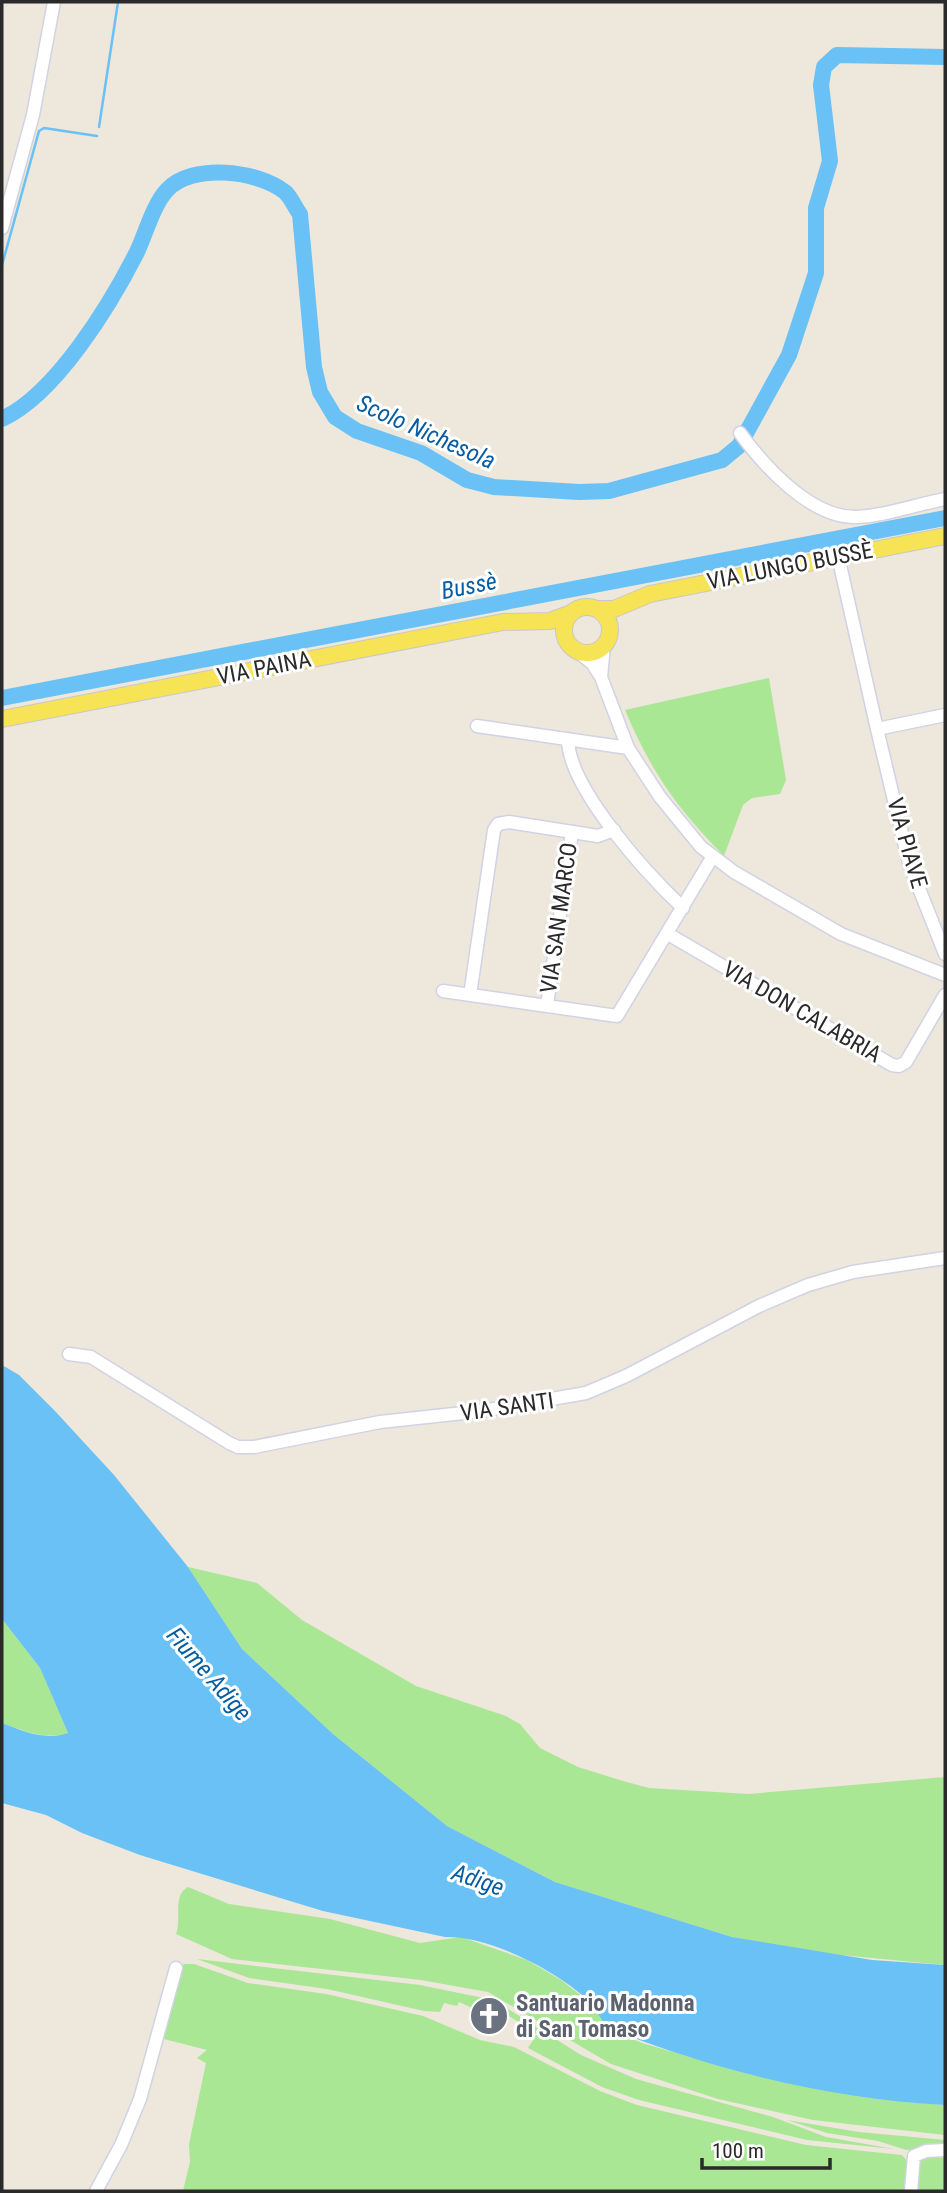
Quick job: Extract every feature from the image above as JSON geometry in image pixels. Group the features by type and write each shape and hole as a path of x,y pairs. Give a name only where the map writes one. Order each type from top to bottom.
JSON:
{"main road":[{"name":"VIA LUNGO BUSSÈ","path":"598,609 614,609 650,594 945,536"},
{"name":"VIA LUNGO BUSSÈ","path":"610,628 617,616 637,600"},
{"path":"583,607 598,609 606,617 610,628 604,645 592,652 578,652 564,636 565,621 569,614 583,607"},
{"name":"VIA PAINA","path":"2,719 503,622 556,621 569,614"},
{"name":"VIA PAINA","path":"526,622 555,630 564,636"}],"street":[{"path":"2,228 33,115 54,2"},
{"path":"743,438 763,465 788,487 828,511 854,517 945,499"},
{"name":"VIA PIAVE","path":"838,556 909,863 945,954"},
{"path":"601,677 604,645"},
{"path":"578,652 592,663 601,677 628,748 660,797 701,847 841,934 945,975"},
{"path":"877,729 945,715"},
{"path":"477,726 628,748"},
{"path":"568,739 575,766 596,805 643,869 682,908"},
{"path":"470,995 494,830 498,824 509,822 598,836 614,830"},
{"name":"VIA SAN MARCO","path":"547,1005 572,832"},
{"path":"443,991 617,1016 713,856"},
{"name":"VIA DON CALABRIA","path":"668,934 892,1065 906,1062 945,995"},
{"name":"VIA SANTI","path":"69,1354 91,1357 229,1443 239,1447 254,1447 380,1422 482,1411 586,1393 626,1377 692,1340 808,1285 853,1272 945,1258"},
{"path":"96,2191 121,2145 140,2099 176,1968"},
{"path":"911,2191 915,2156 926,2151 945,2150"}],"green space":[{"path":"769,678 786,780 780,794 752,798 743,805 724,856 667,788 645,752 625,710"},
{"path":"188,1567 257,1583 302,1620 416,1686 506,1716 520,1724 540,1748 578,1767 623,1781 649,1788 749,1794 945,1777 945,1965 820,1953 732,1937 555,1882 447,1826 333,1734 242,1649"},
{"path":"2,1619 40,1668 68,1733 43,1735 2,1723"},
{"path":"188,1887 229,1904 330,1919 420,1943 461,1937 527,1960 561,1980 587,2000 613,2031 642,2043 752,2075 908,2102 945,2105 945,2135 813,2120 718,2099 611,2064 488,1992 421,1980 232,1959 176,1934 180,1896"},
{"path":"197,1959 420,1985 493,2000 491,2006 483,2002 479,2011 459,2002 457,2006 444,2003 440,2012 424,2011 327,1989 249,1978"},
{"path":"184,1964 194,1964 248,1983 326,1994 423,2016 480,2040 514,2047 600,2091 637,2105 806,2145 902,2155 908,2162 910,2191 183,2191 190,2162 189,2144 206,2063 197,2058 207,2050 160,2038 179,1970"},
{"path":"497,2002 581,2055 636,2079 773,2117 826,2137 894,2149 807,2140 639,2100 602,2087 528,2048 537,2034 495,2007"},
{"path":"787,2120 859,2132 945,2140 945,2148 906,2150 878,2141 827,2133"},
{"path":"945,2152 945,2191 913,2191 917,2159"}],"water":[{"path":"2,1365 19,1375 114,1475 188,1567 242,1649 333,1734 447,1826 555,1882 732,1937 872,1960 945,1965 945,2105 819,2090 736,2071 655,2046 611,2029 588,2000 558,1977 501,1949 482,1942 445,1937 323,1911 140,1855 82,1833 46,1815 2,1803 2,1723 43,1735 68,1733 40,1668 2,1619"}],"waterway":[{"path":"99,127 118,2"},
{"name":"Scolo Nichesola","path":"2,419 42,390 80,346 126,273 154,211 167,190 178,181 192,176 225,173 273,184 287,194 300,214 314,367 320,392 335,417 357,431 421,453 467,480 494,487 609,491 722,460 739,446 789,355 816,273 816,208 830,161 821,85 824,67 837,55 945,57"},
{"path":"2,265 39,131 44,128 97,136"},
{"name":"Bussè","path":"2,698 945,518"}],"place":[{"name":"Santuario Madonna di San Tomaso","path":"489,2016"}],"water label":[{"name":"Fiume Adige","path":"209,1674"},
{"name":"Adige","path":"478,1880"}]}
